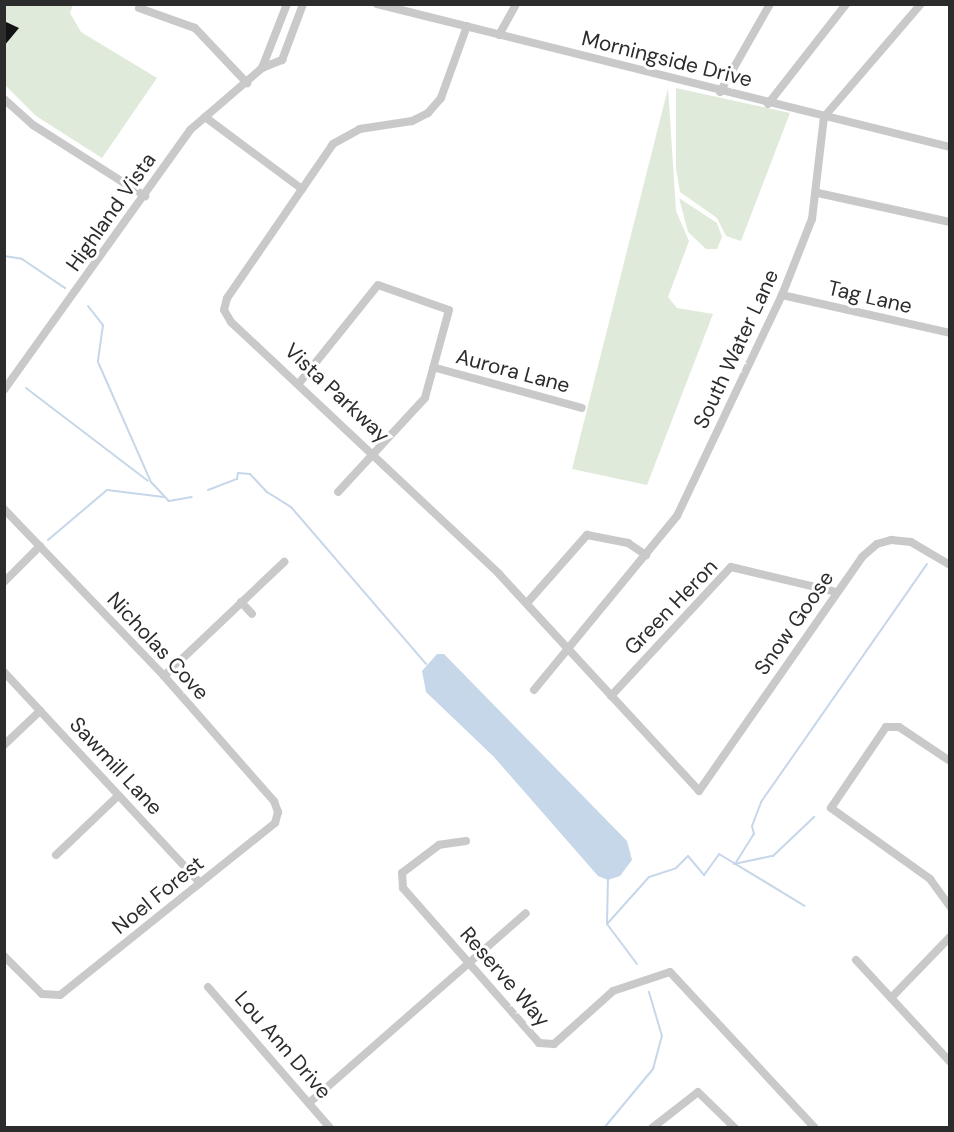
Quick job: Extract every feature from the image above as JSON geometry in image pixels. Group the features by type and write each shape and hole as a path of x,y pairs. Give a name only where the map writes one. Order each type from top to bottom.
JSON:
{"street":[{"name":"Highland Vista","path":"262,68 287,4"},
{"name":"Highland Vista","path":"4,390 145,196 190,130 262,68 282,60 303,4"},
{"name":"Morningside Drive","path":"377,4 768,104 950,147"},
{"path":"499,35 516,4"},
{"path":"720,92 770,4"},
{"path":"768,104 846,4"},
{"path":"824,117 921,4"},
{"path":"139,8 195,28 247,83"},
{"name":"Vista Parkway","path":"466,26 436,106 421,118 360,129 340,138 227,298 224,310 231,321 376,454 527,603 566,651 611,696 699,792"},
{"path":"4,99 33,125 145,196"},
{"path":"205,117 302,189"},
{"name":"South Water Lane","path":"534,690 677,516 782,295 818,193 818,149 824,117"},
{"path":"818,193 950,222"},
{"path":"300,382 378,285 449,309 436,368 425,398 376,454 338,492"},
{"name":"Tag Lane","path":"782,295 950,333"},
{"name":"Aurora Lane","path":"436,368 582,408"},
{"name":"Nicholas Cove","path":"4,509 164,676 274,801 278,812"},
{"path":"527,603 587,535 628,543 646,555"},
{"name":"Snow Goose","path":"699,792 862,557 877,544 891,540 911,542 950,565"},
{"path":"4,582 40,546"},
{"path":"164,676 284,562"},
{"name":"Green Heron","path":"611,696 731,567 837,592"},
{"path":"241,602 252,614"},
{"name":"Sawmill Lane","path":"4,672 201,883"},
{"path":"4,745 40,711"},
{"path":"950,761 899,727 888,726 834,797 831,808 930,879 950,907"},
{"path":"56,855 118,796"},
{"name":"Noel Forest","path":"4,956 51,997 64,992 275,824 278,812"},
{"name":"Reserve Way","path":"466,841 439,845 400,879 470,965 546,1047 613,991 670,972 815,1128"},
{"path":"309,1103 470,965 526,913"},
{"path":"891,998 950,938"},
{"path":"856,960 950,1062"},
{"name":"Lou Ann Drive","path":"208,987 330,1128"},
{"path":"652,1128 698,1092 735,1128"}],"green space":[{"path":"4,5 73,5 70,13 81,32 157,78 102,158 36,116 5,85"},
{"path":"668,88 676,211 689,241 668,297 677,308 713,314 647,485 572,469"},
{"path":"676,88 790,113 741,241 726,236 717,218 680,192 676,168"},
{"path":"679,198 717,223 722,237 717,249 706,249 688,232"}],"water":[{"path":"437,654 444,654 627,841 632,860 620,876 608,880 598,876 494,757 426,692 422,671"}],"building":[{"path":"4,21 19,28 4,46"}],"waterway":[{"path":"4,256 22,259 65,288"},
{"path":"88,306 103,325 98,362 151,482 169,501 192,497"},
{"path":"26,388 148,481"},
{"path":"208,490 237,479 238,473 250,474 267,492 291,507 426,664"},
{"path":"48,540 107,490 164,497"},
{"path":"735,864 754,834 752,826 761,802 927,564"},
{"path":"734,864 773,856 814,817"},
{"path":"637,964 607,924 649,877 676,868 688,856 704,875 719,854 805,906"},
{"path":"607,924 608,878"},
{"path":"604,1128 653,1069 662,1036 649,992"}]}
